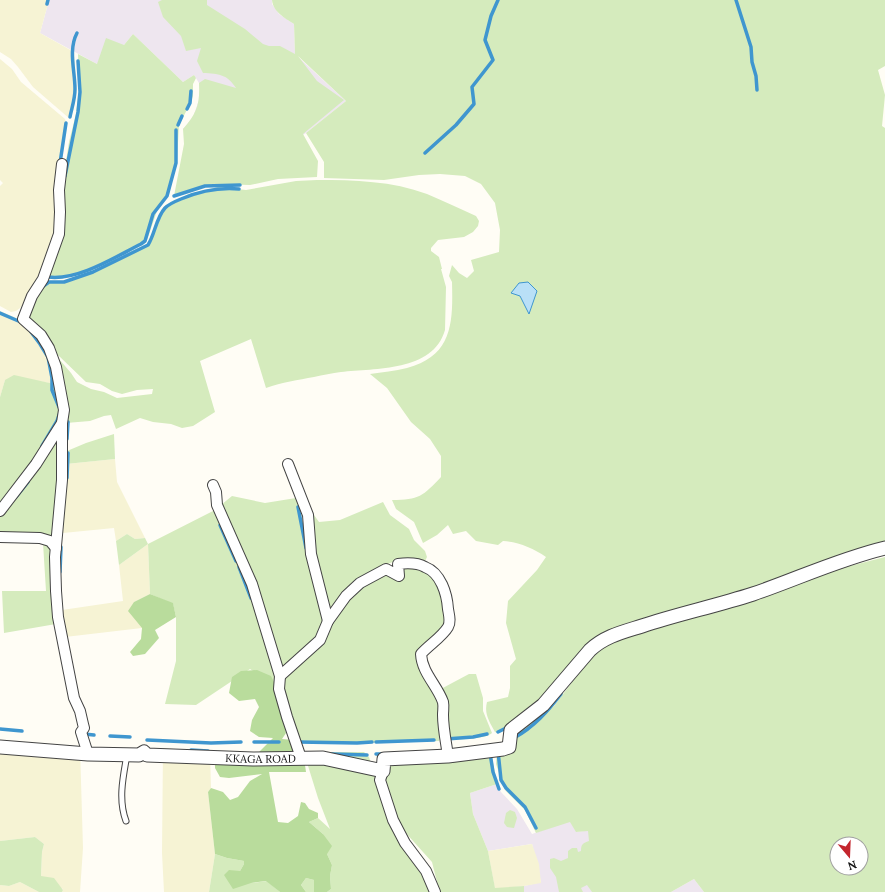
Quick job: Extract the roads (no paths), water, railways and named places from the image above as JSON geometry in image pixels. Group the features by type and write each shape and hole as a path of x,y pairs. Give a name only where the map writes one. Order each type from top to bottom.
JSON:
{"street":[{"path":"62,164 59,190 59,234 43,279 32,296 23,319 41,335 49,348 56,367 64,410 62,423 62,480 56,548 56,592 58,617 74,698 84,724 84,728 81,732 88,754"},
{"path":"0,511 36,464 62,423"},
{"path":"288,464 308,515 311,554 328,621"},
{"path":"213,485 216,492 217,504 252,584 280,676 279,689 301,758"},
{"path":"0,537 40,538 50,541 56,548"},
{"path":"435,892 426,871 405,843 393,820 380,780 383,772 384,759 448,756 509,748 512,730 543,705 586,654 602,640 615,634 658,620 752,594 844,560 885,548"},
{"path":"280,676 320,640 328,621 346,596 360,583 386,569 399,576 398,564 405,563 426,567 436,575 445,591 450,620 448,627 427,647 422,654 422,661 431,682 444,705 443,714 448,756"},
{"name":"KKAGA ROAD","path":"0,747 88,754 139,754 144,752 147,755 234,758 323,758 383,772"}],"lane":[{"path":"126,821 122,811 122,783 127,754"}],"water":[{"path":"528,282 537,291 529,314 520,296 511,293 519,283"}],"waterway":[{"path":"47,4 48,0"},
{"path":"425,153 456,125 474,104 472,87 493,60 485,40 491,16 498,0"},
{"path":"736,0 751,47 757,90"},
{"path":"70,117 75,93 72,53 74,40 77,33"},
{"path":"65,176 78,112 80,92 78,61"},
{"path":"187,109 190,103 191,91"},
{"path":"178,125 182,116"},
{"path":"60,163 66,123"},
{"path":"47,274 48,277 60,277 84,272 145,241 153,214 167,196 176,163 176,130"},
{"path":"174,196 205,186 240,185"},
{"path":"42,287 49,282 64,282 93,272 148,245 162,212 167,207 181,199 209,190 239,189"},
{"path":"0,313 23,323"},
{"path":"31,332 48,357 52,378 52,390 59,407"},
{"path":"42,446 59,415"},
{"path":"67,439 68,422"},
{"path":"67,478 68,453"},
{"path":"16,497 28,482"},
{"path":"298,507 306,548"},
{"path":"220,525 236,561"},
{"path":"60,572 61,547"},
{"path":"239,567 251,598"},
{"path":"514,738 528,729 540,718 561,694"},
{"path":"498,732 508,727"},
{"path":"0,729 22,731"},
{"path":"84,734 94,735"},
{"path":"446,739 473,737 487,734"},
{"path":"110,736 130,737"},
{"path":"147,740 211,743 241,742"},
{"path":"376,742 434,740"},
{"path":"254,742 279,742"},
{"path":"298,742 372,742"},
{"path":"191,750 208,751"},
{"path":"498,751 501,780 506,788 525,807 536,828"},
{"path":"490,753 493,772 499,789"},
{"path":"332,754 367,755"},
{"path":"376,754 385,754"}]}
